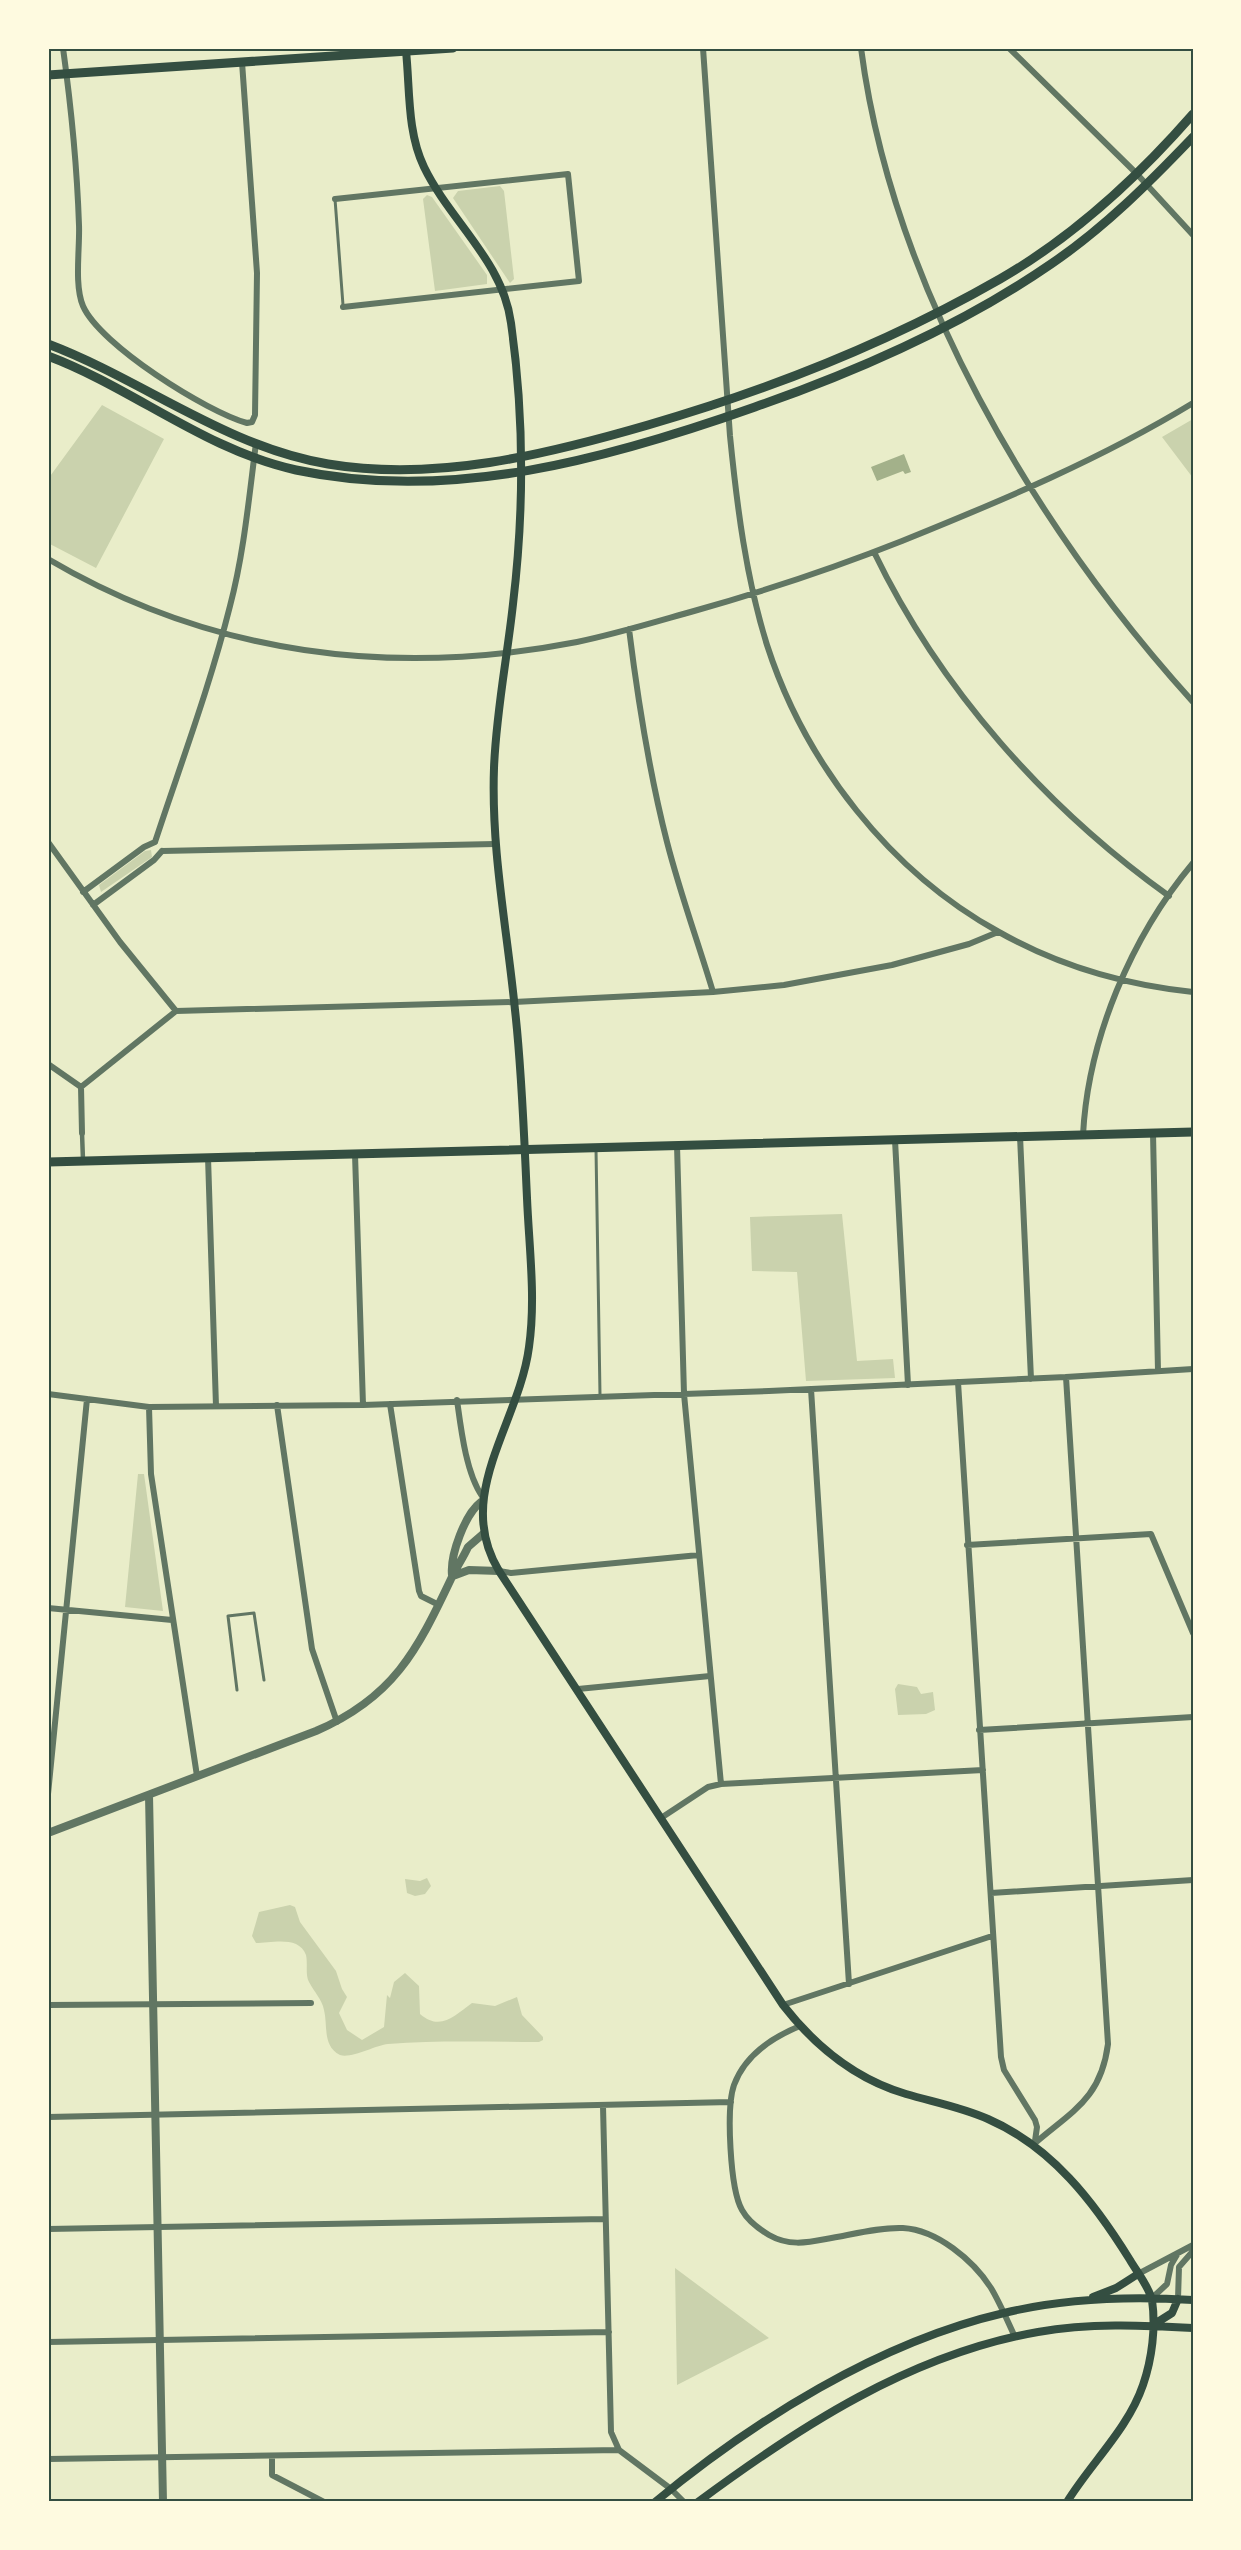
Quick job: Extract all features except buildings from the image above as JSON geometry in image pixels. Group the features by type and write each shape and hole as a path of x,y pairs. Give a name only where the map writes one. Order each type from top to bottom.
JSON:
{"main road":[{"path":"48,75 453,48"},
{"path":"406,50 414,138 422,164 436,189 491,266 503,290 512,333 520,458 519,545 494,768 495,844 514,1002 525,1149 531,1326 527,1360 482,1499 483,1534 499,1571 783,2005 800,2026 837,2059 871,2081 976,2114 1034,2144 1087,2198 1138,2274 1152,2298 1153,2325 1150,2357 1138,2397 1127,2419 1066,2502"},
{"path":"48,344 91,362 201,420 300,458 325,464 389,470 466,465 520,458 608,437 727,400 854,351 938,312 1002,278 1070,232 1136,173 1193,114"},
{"path":"48,356 84,372 178,423 254,457 310,472 371,481 416,482 520,472 578,461 728,417 835,376 945,326 1054,263 1115,215 1193,137"},
{"path":"48,1162 1193,1132"},
{"path":"1082,2301 1116,2288 1138,2274"},
{"path":"655,2502 758,2427 865,2365 941,2332 1004,2313 1082,2301 1152,2298 1193,2300"},
{"path":"1153,2325 1172,2313 1178,2299"},
{"path":"698,2502 750,2463 793,2435 881,2386 958,2353 1015,2337 1070,2328 1153,2325 1193,2328"}],"street":[{"path":"63,48 77,195 80,296 88,315 109,339 170,383 219,412 245,423 252,422 255,415 258,304 243,62"},
{"path":"703,48 728,417 736,496 754,594 768,646 785,692 808,739 837,786 868,824 905,862 945,895 998,932 1070,965 1122,981 1193,992"},
{"path":"861,48 870,105 882,153 908,234 938,312 974,386 1030,488 1099,587 1193,702"},
{"path":"1009,48 1148,184 1193,235"},
{"path":"336,200 568,174 579,281 343,307"},
{"path":"48,560 100,588 143,607 223,634 277,646 364,658 432,658 507,652 565,644 629,629 754,594 874,552 1030,488 1126,440 1193,403"},
{"path":"83,892 144,847 155,842 223,634 239,562 256,443"},
{"path":"874,552 898,600 931,651 979,718 1008,752 1064,809 1120,860 1169,896"},
{"path":"629,629 642,726 658,806 680,889 713,992"},
{"path":"48,842 83,892 176,1011"},
{"path":"155,842 162,851"},
{"path":"93,905 154,860 162,851 495,844"},
{"path":"1083,1135 1085,1108 1097,1054 1122,981 1146,932 1193,863"},
{"path":"81,1087 176,1011 514,1002 713,992 784,985 891,965 969,944 998,932"},
{"path":"48,1064 81,1087"},
{"path":"81,1087 83,1161"},
{"path":"1153,1133 1158,1371"},
{"path":"1020,1135 1031,1379"},
{"path":"895,1140 908,1385"},
{"path":"677,1145 684,1394 722,1784"},
{"path":"355,1154 363,1404"},
{"path":"208,1157 216,1406"},
{"path":"48,1394 149,1407 390,1404 908,1385 1193,1369"},
{"path":"1034,2144 1084,2103 1094,2088 1106,2058 1107,2027 1066,1377"},
{"path":"958,1382 1001,2057 1004,2070 1035,2120 1037,2135 1034,2144"},
{"path":"811,1389 849,1984"},
{"path":"48,1794 87,1399"},
{"path":"452,1577 453,1561 467,1520 482,1499 470,1467 457,1400"},
{"path":"390,1404 419,1591 421,1596 439,1605"},
{"path":"277,1406 311,1641 318,1672 337,1722"},
{"path":"149,1407 149,1463 196,1776"},
{"path":"968,1545 1151,1533 1193,1633"},
{"path":"48,1833 337,1722 365,1703 393,1677 415,1651 471,1542 483,1534"},
{"path":"452,1577 469,1570 511,1573 699,1555"},
{"path":"48,1608 172,1620"},
{"path":"578,1689 710,1676"},
{"path":"979,1730 1193,1717"},
{"path":"661,1818 708,1787 722,1784 983,1770"},
{"path":"149,1795 163,2502"},
{"path":"991,1893 1193,1880"},
{"path":"783,2005 993,1936"},
{"path":"48,1963 48,2005 311,2003"},
{"path":"800,2026 768,2042 752,2057 734,2085 731,2102 733,2185 743,2212 762,2230 780,2240 798,2244 894,2228 917,2230 936,2238 960,2254 976,2269 991,2288 1015,2337"},
{"path":"48,2117 731,2102"},
{"path":"603,2106 611,2432 619,2450 671,2489 684,2502"},
{"path":"48,2229 605,2219"},
{"path":"1138,2274 1193,2245"},
{"path":"1152,2298 1167,2284 1171,2265 1183,2249"},
{"path":"1178,2299 1179,2267 1193,2251"},
{"path":"48,2342 609,2332"},
{"path":"48,2459 619,2450"},
{"path":"272,2457 272,2475 324,2502"}],"lane":[{"path":"336,200 343,307"},
{"path":"596,1148 600,1395"},
{"path":"237,1690 228,1616 254,1613 264,1680"}],"shaded area":[{"path":"500,186 504,191 514,279 510,283 453,198 458,191"},
{"path":"427,195 432,197 487,275 487,284 435,291 423,199"},
{"path":"102,405 164,439 96,568 48,543 48,479"},
{"path":"1193,419 1193,478 1162,437"},
{"path":"904,454 911,472 905,474 903,471 877,481 871,467"},
{"path":"151,850 152,857 101,892 99,885 145,851"},
{"path":"842,1214 857,1361 893,1359 895,1378 806,1381 797,1272 752,1271 750,1217"},
{"path":"138,1474 144,1474 163,1611 125,1607"},
{"path":"898,1684 917,1687 921,1694 933,1692 935,1710 926,1714 898,1715 895,1689"},
{"path":"427,1878 431,1886 425,1894 415,1896 407,1893 405,1879 420,1881"},
{"path":"290,1905 295,1907 300,1922 336,1971 347,1997 339,2013 347,2030 362,2040 384,2027 387,1995 390,1998 394,1982 405,1973 419,1986 420,2014 428,2019 441,2022 448,2020 472,2003 495,2006 517,1997 522,2015 543,2037 543,2040 539,2042 388,2044 350,2055 340,2055 334,2051 328,2041 323,2006 308,1979 306,1955 302,1949 291,1942 256,1943 252,1936 259,1912"},
{"path":"675,2268 769,2338 677,2385"}]}
